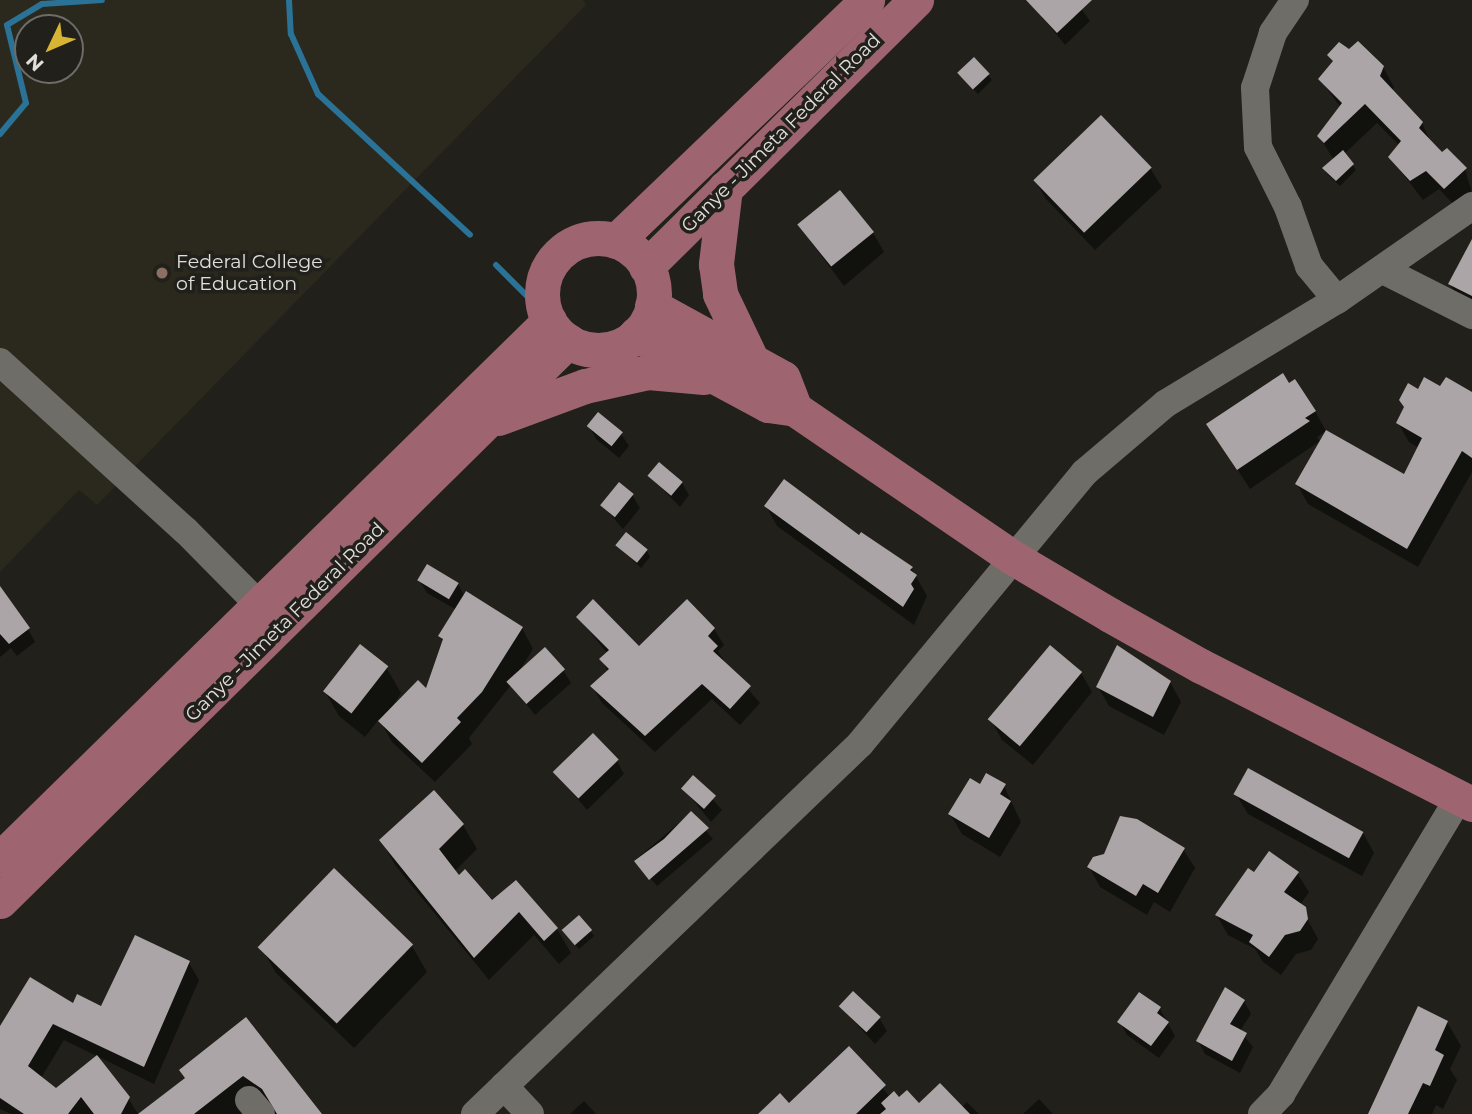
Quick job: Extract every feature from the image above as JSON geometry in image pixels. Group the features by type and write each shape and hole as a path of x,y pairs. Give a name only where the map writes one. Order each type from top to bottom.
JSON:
{"main road":[{"name":"Ganye - Jimeta Federal Road","path":"616,241 867,0"},
{"name":"Ganye - Jimeta Federal Road","path":"646,267 916,0"},
{"path":"725,188 716,264 720,295 751,359"},
{"path":"616,241 646,267 644,320 606,349 559,331 543,282 555,258 576,242 616,241"},
{"path":"644,320 751,359 783,378 795,410"},
{"path":"644,320 721,379 768,405 795,410 1012,557 1200,666 1465,801"},
{"name":"Ganye - Jimeta Federal Road","path":"0,859 488,421 559,331"},
{"name":"Ganye - Jimeta Federal Road","path":"0,901 269,615 559,331"},
{"path":"488,421 585,386 648,372 721,379"}],"street":[{"path":"1295,0 1273,33 1255,88 1258,148 1288,207 1309,266 1337,300"},
{"path":"475,1114 860,744 1084,473 1165,404 1337,300 1472,205"},
{"path":"1383,270 1472,315"},
{"path":"0,362 269,615"},
{"path":"1265,1113 1287,1083 1465,801"},
{"path":"504,1086 530,1114"}],"shaded area":[{"name":"Federal College of Education","path":"0,0 583,0 586,5 97,505 79,490 0,572"}],"building":[{"path":"1026,0 1092,0 1057,33"},
{"path":"1358,41 1384,66 1380,76 1423,122 1419,128 1442,152 1447,148 1467,168 1444,189 1426,171 1410,181 1388,157 1401,141 1365,104 1324,143 1317,136 1342,103 1318,79 1333,61 1327,55 1339,42 1349,49"},
{"path":"974,57 990,74 973,90 957,73"},
{"path":"1101,115 1152,168 1084,233 1033,180"},
{"path":"1343,150 1354,164 1336,181 1322,168"},
{"path":"840,190 874,232 831,267 797,225"},
{"path":"1472,239 1472,296 1448,284"},
{"path":"1283,373 1289,383 1295,379 1316,411 1305,418 1310,421 1237,470 1206,424"},
{"path":"1424,377 1440,386 1446,377 1472,392 1472,458 1462,451 1407,549 1295,484 1326,430 1404,474 1422,438 1396,423 1404,407 1399,400 1408,383 1418,389"},
{"path":"598,412 623,432 612,446 587,426"},
{"path":"659,462 683,482 671,496 647,476"},
{"path":"784,479 859,535 861,532 913,567 910,570 917,575 911,584 914,589 903,607 764,506"},
{"path":"619,482 634,494 615,517 600,505"},
{"path":"626,532 648,550 637,563 615,545"},
{"path":"427,564 459,583 449,599 417,580"},
{"path":"0,586 30,628 9,644 0,634"},
{"path":"466,591 523,627 482,692 457,718 461,722 422,763 378,721 418,680 426,688 443,639 438,636"},
{"path":"593,599 639,646 687,599 715,628 708,636 718,646 713,651 751,686 730,709 702,684 645,736 590,686 609,669 599,659 609,650 576,617"},
{"path":"360,644 388,666 351,713 323,691"},
{"path":"1050,645 1082,672 1020,746 988,719"},
{"path":"1117,645 1171,681 1153,717 1096,687"},
{"path":"545,647 565,669 526,704 506,682"},
{"path":"593,733 619,760 578,799 553,772"},
{"path":"1248,768 1363,832 1349,858 1233,794"},
{"path":"986,773 1006,784 1000,794 1011,801 989,838 948,814 970,778 980,784"},
{"path":"693,775 716,796 704,809 681,788"},
{"path":"434,790 464,824 439,849 459,875 465,869 492,900 516,880 558,928 544,941 519,912 474,958 379,840"},
{"path":"691,811 709,828 649,880 634,861 664,839"},
{"path":"1120,816 1137,819 1185,848 1158,893 1143,884 1136,896 1087,867 1093,857 1104,854"},
{"path":"1269,851 1299,872 1284,892 1306,907 1308,919 1300,931 1285,935 1269,957 1249,942 1253,935 1215,915 1248,868 1254,872"},
{"path":"334,868 413,944 337,1024 258,947"},
{"path":"579,915 592,930 575,945 562,930"},
{"path":"135,935 190,961 144,1067 53,1024 28,1066 56,1088 97,1055 130,1097 121,1114 94,1114 81,1097 68,1114 24,1114 0,1098 0,1026 30,977 73,1003 77,994 101,1006"},
{"path":"1225,987 1245,1000 1230,1024 1247,1033 1232,1061 1196,1041"},
{"path":"853,991 881,1017 866,1032 839,1006"},
{"path":"1139,992 1161,1007 1157,1013 1169,1022 1151,1046 1117,1022"},
{"path":"1418,1006 1448,1021 1435,1050 1444,1055 1430,1086 1423,1083 1408,1114 1368,1114"},
{"path":"246,1017 322,1114 277,1114 262,1089 243,1076 194,1114 138,1114 185,1078 179,1070"},
{"path":"849,1046 886,1085 856,1114 758,1114 780,1093 789,1103"},
{"path":"940,1083 970,1114 880,1114 886,1109 881,1103 894,1091 899,1097 907,1090 919,1103"}],"waterway":[{"path":"0,134 26,103 7,25 42,4 102,0"},
{"path":"289,0 291,34 318,94 470,235"},
{"path":"496,265 528,297"}],"place":[{"name":"Federal College of Education","path":"162,273"}]}
